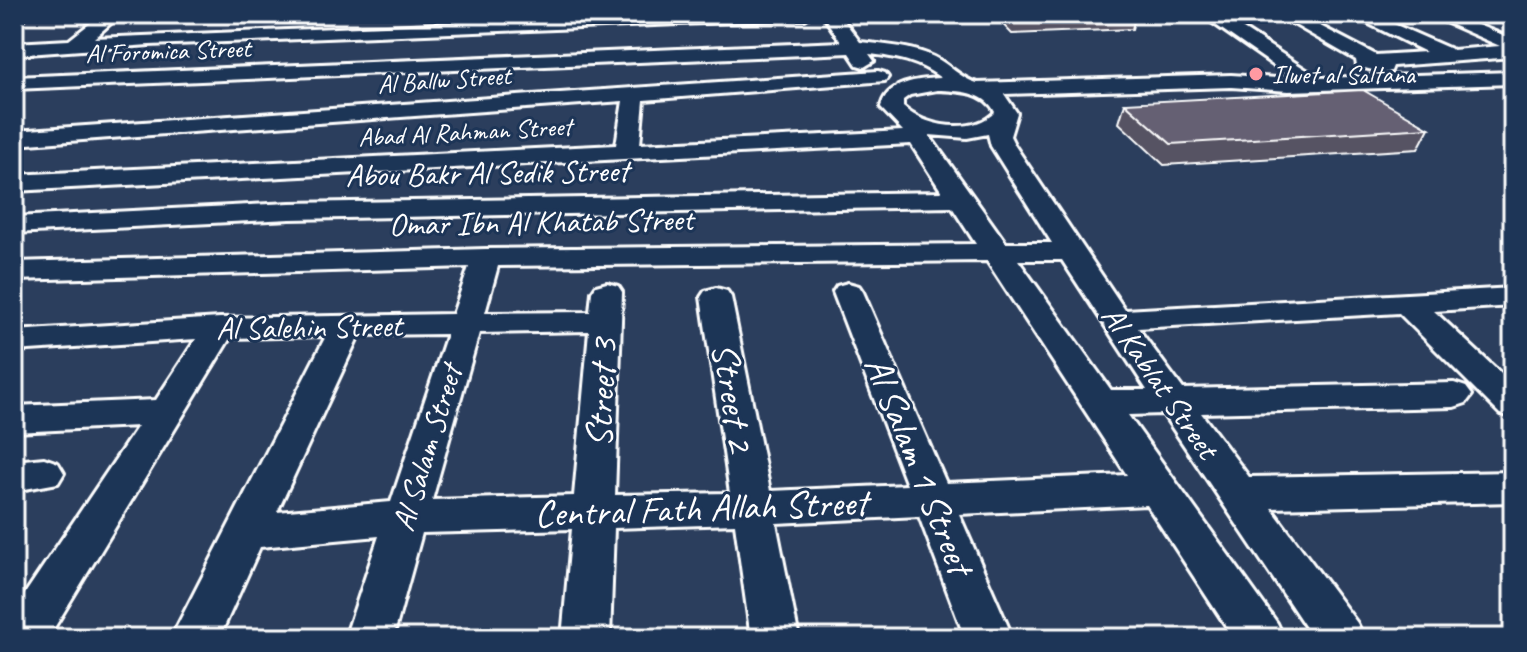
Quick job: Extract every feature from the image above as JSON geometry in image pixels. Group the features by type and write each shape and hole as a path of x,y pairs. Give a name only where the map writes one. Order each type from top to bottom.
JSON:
{"street":[{"path":"74,45 113,14"},
{"path":"221,37 243,14"},
{"path":"302,34 320,14"},
{"path":"397,30 408,14"},
{"path":"14,49 397,30 478,21 805,14"},
{"name":"Al Kablat Street","path":"830,14 907,119 1260,638"},
{"path":"1208,14 1315,84"},
{"path":"1357,14 1507,79"},
{"path":"1436,14 1513,48"},
{"path":"1436,14 1452,14"},
{"path":"1482,14 1513,25"},
{"path":"1227,28 1272,22 1303,24 1408,82"},
{"path":"149,40 169,23"},
{"path":"258,121 329,33"},
{"path":"852,47 926,58 969,88 1001,103 1006,113 1003,119 988,127 962,131 933,129 907,119 914,87 937,84 969,88 1231,81 1315,84 1507,79"},
{"name":"Al Foromica Street","path":"14,83 852,47"},
{"path":"1231,81 1248,74 1289,67 1453,57 1513,48"},
{"name":"Al Ballw Street","path":"14,138 878,77"},
{"path":"627,152 634,95"},
{"path":"136,130 162,101"},
{"path":"391,164 414,110"},
{"name":"Abad Al Rahman Street","path":"14,183 627,152 907,119"},
{"name":"Al Kablat Street","path":"1003,119 999,136 1003,146 1070,251 1340,638"},
{"name":"Abou Bakr Al Sedik Street","path":"14,225 290,211 961,199"},
{"name":"Omar Ibn Al Khatab Street","path":"14,271 486,258 1070,251"},
{"name":"Al Salam Street","path":"369,638 486,258"},
{"name":"Al Salam 1 Street","path":"848,292 989,638"},
{"name":"Street 2","path":"716,297 775,638"},
{"path":"1116,320 1512,299"},
{"path":"1407,303 1513,405"},
{"name":"Al Salehin Street","path":"14,341 220,328 466,323 606,306"},
{"name":"Street 3","path":"586,638 606,306"},
{"path":"195,638 347,326"},
{"path":"22,638 220,328"},
{"path":"1100,403 1454,395"},
{"path":"14,419 166,412"},
{"path":"1236,493 1513,487"},
{"name":"Central Fath Allah Street","path":"246,532 406,517 751,508 1157,489"}],"building":[{"path":"1013,14 1081,14 1015,17"},
{"path":"1363,90 1429,128 1171,144 1125,103"}],"place":[{"name":"Ilwet al Saltana","path":"1256,74"}]}
